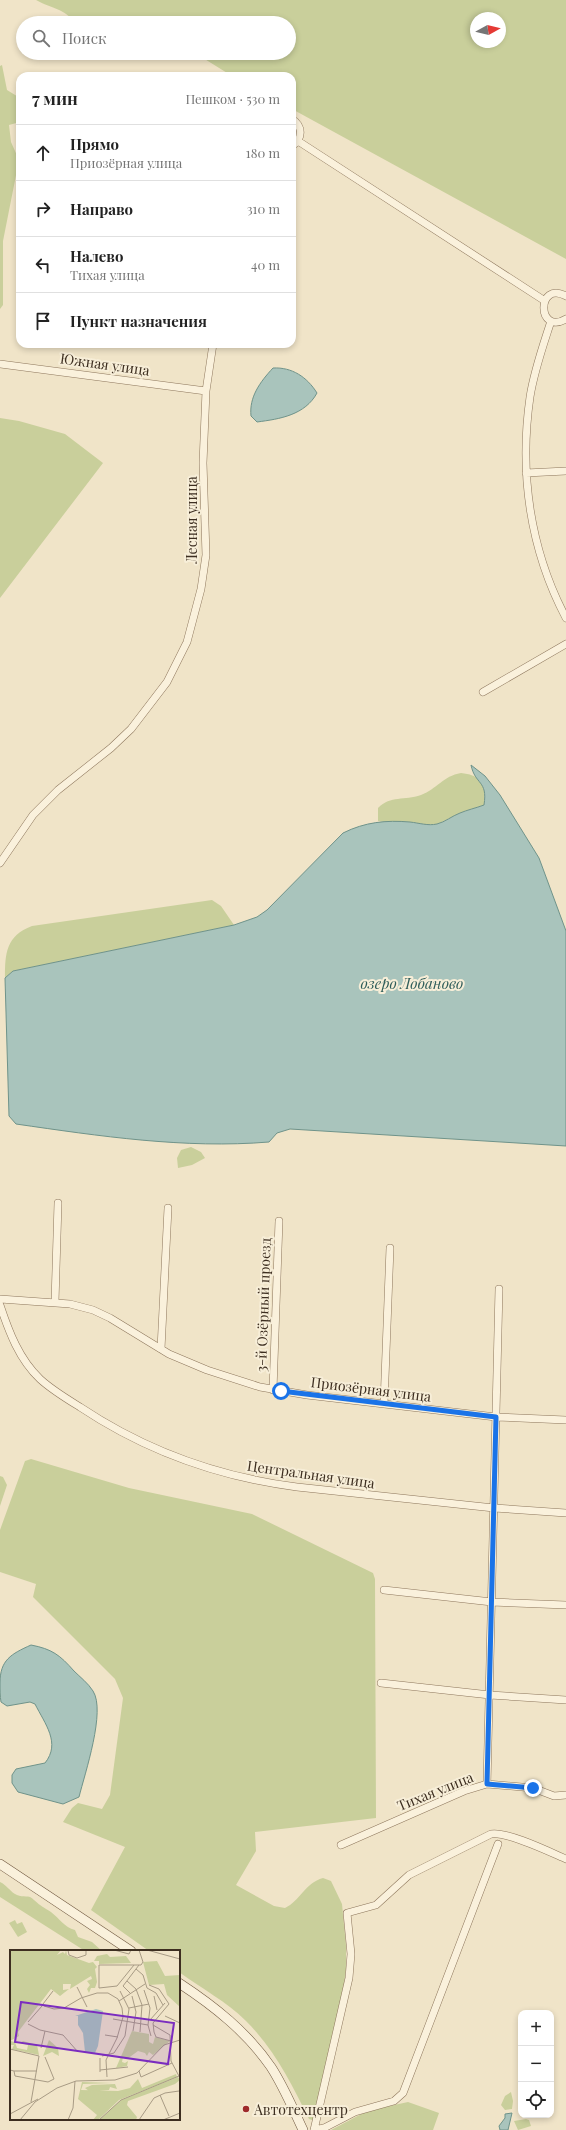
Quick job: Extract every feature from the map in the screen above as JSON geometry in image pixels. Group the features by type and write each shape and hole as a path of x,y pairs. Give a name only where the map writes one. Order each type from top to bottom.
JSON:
{"main road":[{"path":"0,1864 129,1950"},
{"path":"180,1984 224,2016 255,2047 279,2081 303,2130"}],"street":[{"path":"296,124 300,129 298,141 545,301"},
{"path":"566,296 554,294 545,301 544,312 551,321 559,322 566,320"},
{"path":"551,321 538,359 530,396 526,473 528,503 538,551 563,605 566,618"},
{"name":"Лесная улица","path":"0,863 12,844 38,810 58,790 111,748 131,729 166,682 187,642 201,589 206,555 203,463 206,391 212,348"},
{"name":"Южная улица","path":"0,364 206,391"},
{"path":"526,473 566,471"},
{"path":"483,692 566,644"},
{"path":"55,1302 58,1203"},
{"path":"161,1349 168,1208"},
{"name":"3-й Озёрный проезд","path":"273,1390 278,1221"},
{"path":"384,1404 390,1248"},
{"path":"487,1784 499,1289"},
{"name":"Приозёрная улица","path":"0,1300 55,1302 93,1310 110,1318 161,1349 207,1370 273,1390 496,1417 566,1420"},
{"name":"Центральная улица","path":"0,1305 9,1332 21,1355 40,1379 94,1417 140,1441 195,1465 266,1483 494,1508 566,1513"},
{"path":"384,1590 492,1602 566,1605"},
{"path":"381,1683 490,1695 566,1700"},
{"name":"Тихая улица","path":"341,1846 464,1791 487,1784 533,1788 554,1796 566,1795"},
{"path":"554,1796 566,1800"},
{"path":"498,1844 403,2093 394,2101 355,2112 324,2128 314,2130 349,1978 350,1954 347,1912 376,1905 409,1875 492,1834 499,1833 566,1859"}],"green space":[{"path":"36,0 566,0 566,259 296,111 296,72 226,72 206,60 296,60 296,16 69,16"},
{"path":"2,65 7,90 16,96 16,123 9,125 11,142 16,153 16,175 3,241 3,305 0,309 0,66"},
{"path":"0,418 19,421 65,434 103,463 0,598"},
{"path":"461,773 474,776 481,782 484,792 484,805 460,813 438,824 425,825 378,821 378,808 388,801 421,795 449,777"},
{"path":"212,900 221,906 234,925 13,971 5,978 7,953 12,940 23,930 32,926"},
{"path":"191,1147 201,1152 205,1158 192,1165 178,1168 177,1158 181,1150"},
{"path":"31,1459 129,1488 252,1514 373,1573 375,1579 376,1818 255,1832 256,1851 236,1885 274,1906 285,1908 295,1901 317,1880 323,1878 331,1881 342,1904 346,1945 346,1969 342,2001 316,2117 312,2120 309,2119 282,2067 266,2043 239,2014 214,1995 180,1973 180,1950 148,1950 91,1910 125,1847 63,1822 72,1808 78,1803 102,1809 110,1795 123,1698 115,1679 33,1597 36,1584 0,1572 0,1530 25,1461"},
{"path":"0,1476 3,1477 7,1485 0,1506"},
{"path":"0,1882 17,1895 32,1898 65,1925 75,1930 78,1937 92,1942 101,1950 83,1950 0,1897"},
{"path":"15,1920 17,1924 22,1922 27,1932 18,1937 9,1923"},
{"path":"511,2092 513,2101 512,2109 505,2110 501,2105 505,2096"},
{"path":"408,2102 439,2113 433,2130 331,2130 367,2111"},
{"path":"529,2120 531,2126 518,2130 514,2121"}],"water":[{"path":"273,368 293,371 309,382 317,393 306,406 291,415 257,422 251,416 252,402 256,390"},
{"name":"озеро Лобаново","path":"471,765 485,776 500,795 539,858 566,931 566,1146 290,1129 277,1133 269,1142 237,1144 174,1143 110,1137 16,1124 9,1116 5,978 13,971 234,925 257,917 267,910 343,833 351,829 368,824 401,821 434,825 460,813 484,805 485,797 483,787 475,776"},
{"path":"31,1645 45,1648 60,1657 89,1685 96,1700 96,1727 79,1797 63,1804 18,1792 12,1783 12,1775 16,1769 45,1763 50,1756 52,1748 52,1741 47,1726 35,1704 30,1702 7,1706 1,1702 1,1675 5,1663 12,1655"},
{"path":"512,2113 508,2130 500,2130 499,2126 505,2118 505,2114"}],"place":[{"name":"Автотехцентр","path":"246,2109"}],"route":[{"path":"281,1391 496,1417 487,1784 506,1784 533,1788"}]}
